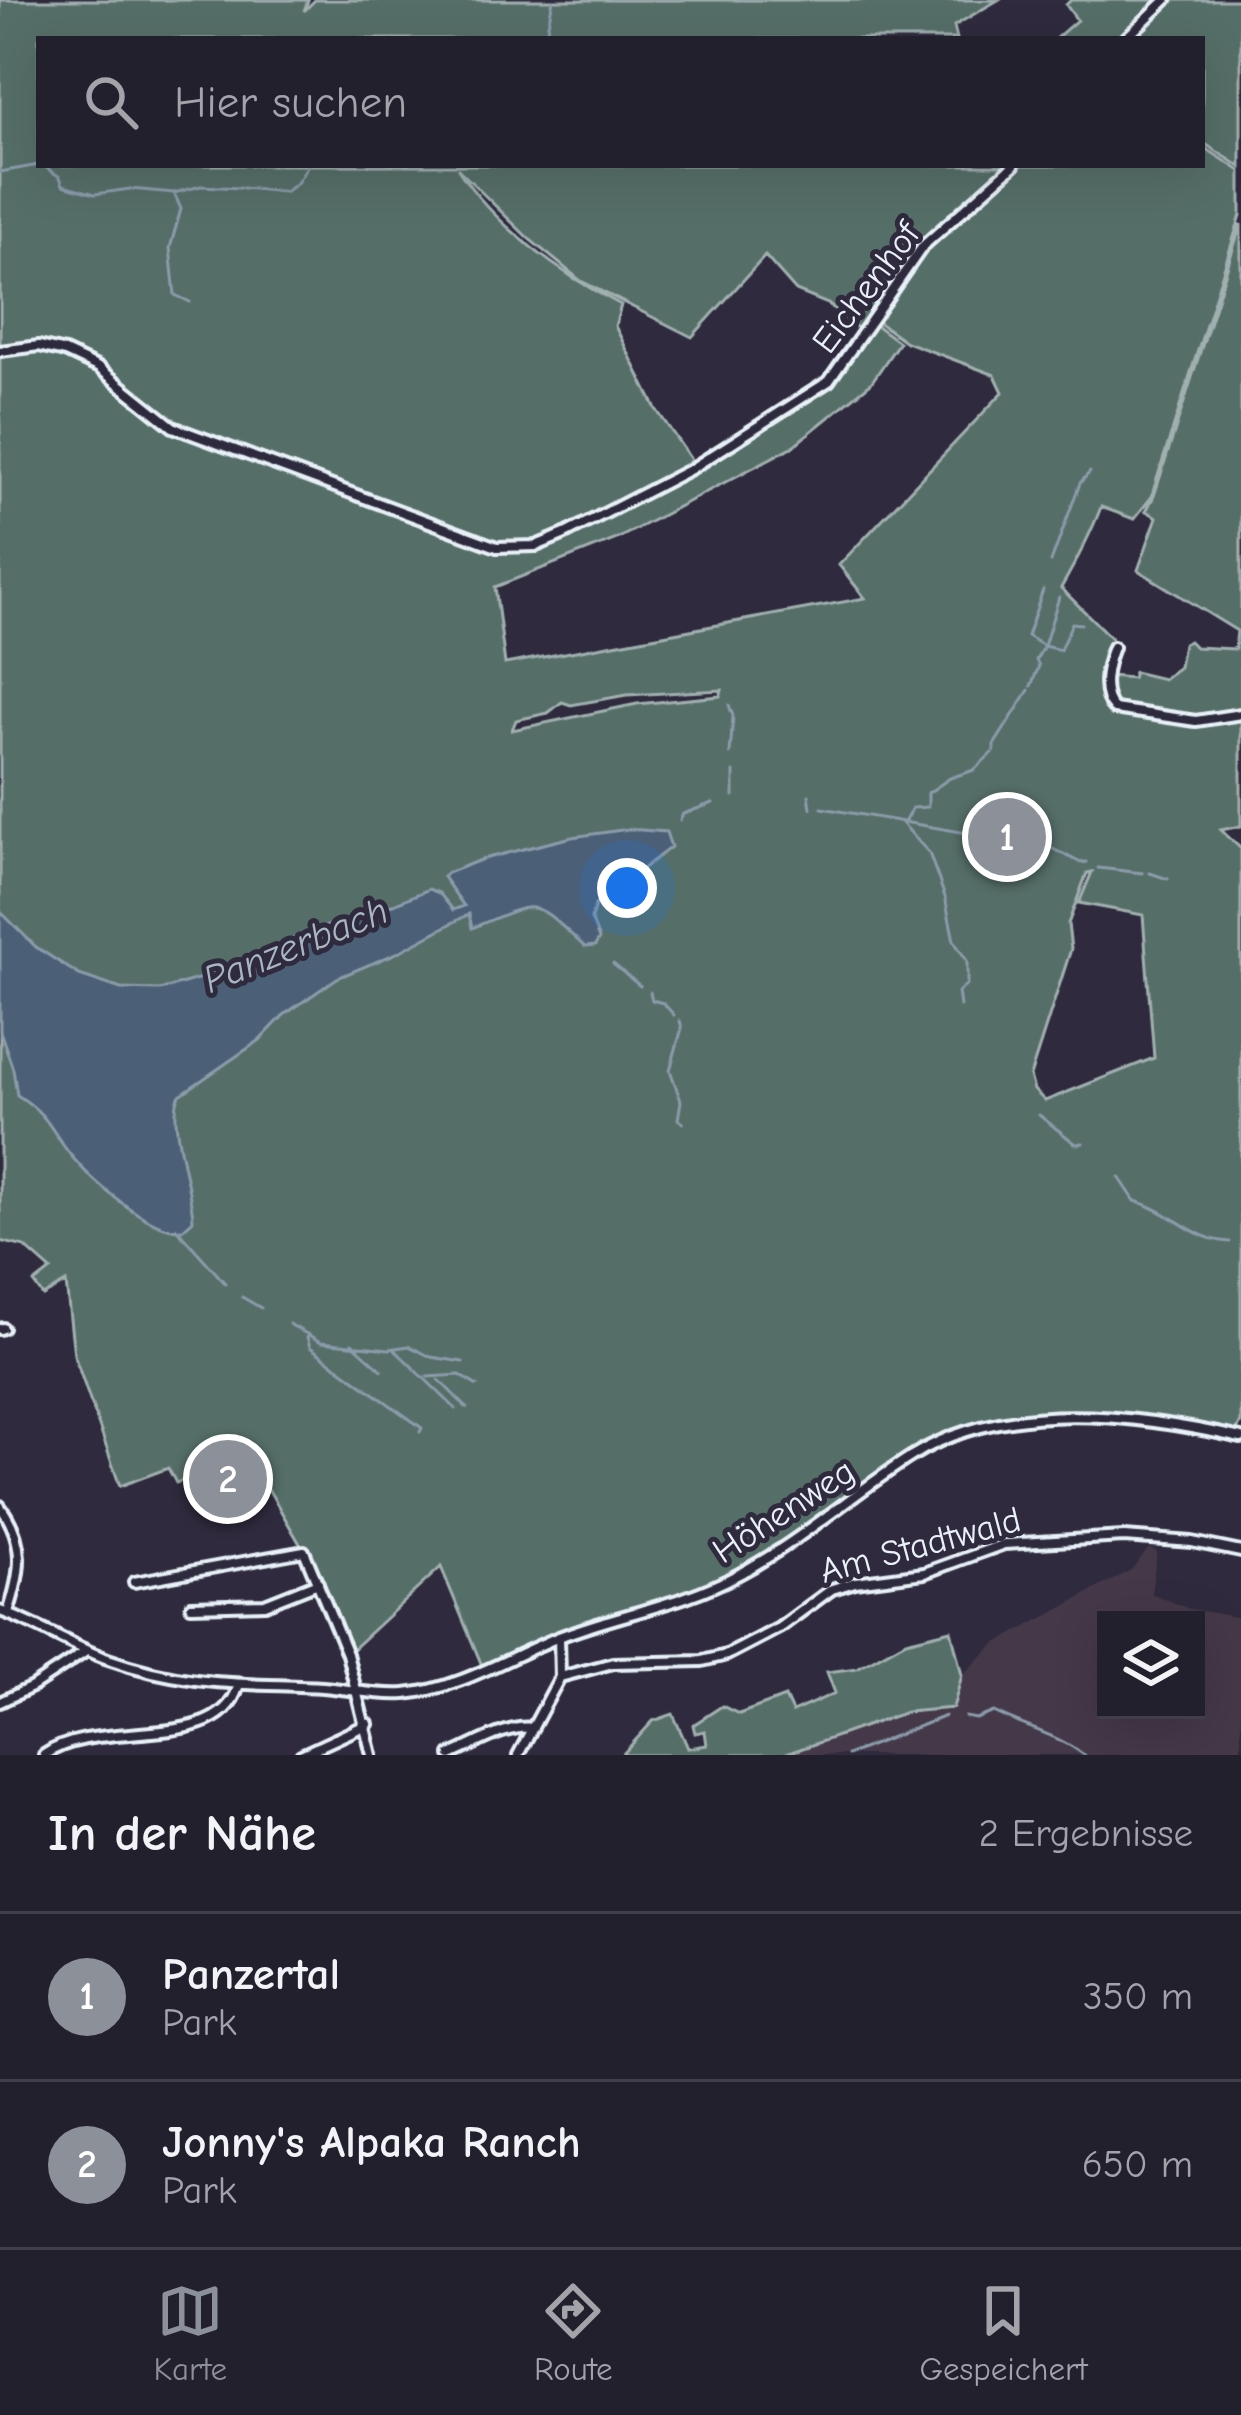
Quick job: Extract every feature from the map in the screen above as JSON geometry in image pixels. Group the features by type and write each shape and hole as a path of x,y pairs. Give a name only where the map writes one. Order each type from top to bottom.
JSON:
{"street":[{"path":"1128,36 1166,0"},
{"name":"Eichenhof","path":"0,351 39,346 65,352 99,368 172,427 496,548 526,547 549,542 691,469 829,381 919,251 1011,168"},
{"path":"1113,647 1106,683 1107,703 1114,709 1196,721 1241,714"},
{"name":"Höhenweg","path":"4,1612 87,1651 164,1675 238,1687 418,1692 559,1637 709,1589 769,1557 914,1455 964,1434 1000,1425 1091,1417 1164,1423 1241,1438"},
{"path":"0,1506 14,1529 21,1556 20,1576 4,1612"},
{"name":"Am Stadtwald","path":"560,1677 613,1663 727,1655 779,1628 832,1589 923,1573 1004,1544 1124,1537 1192,1542 1241,1552"},
{"path":"134,1582 304,1552 359,1690 372,1755"},
{"path":"191,1606 265,1604 318,1583"},
{"path":"518,1755 560,1677 559,1637"},
{"path":"0,1702 87,1651"},
{"path":"200,1735 231,1706 238,1687"},
{"path":"301,1755 368,1724"},
{"path":"451,1755 514,1729 532,1729"},
{"path":"44,1755 67,1743 188,1739"}],"shaded area":[{"path":"1149,1548 1157,1552 1151,1593 1201,1611 1097,1611 1097,1719 1205,1719 1205,1612 1241,1618 1241,1755 783,1755 906,1712 953,1708 962,1675 995,1644 1131,1570"}],"green space":[{"path":"0,0 308,0 304,11 315,0 998,0 954,26 956,36 36,36 36,168 457,168 490,210 530,247 621,305 615,326 656,409 694,464 559,535 524,545 496,545 498,550 546,545 685,475 822,389 843,368 873,323 899,342 871,383 792,447 617,539 495,587 505,664 865,598 839,565 1003,392 995,375 906,342 875,320 927,245 1014,168 1205,168 1205,148 1241,171 1241,215 1151,498 1134,519 1101,507 1061,588 1111,638 1113,647 1102,684 1104,708 1125,713 1113,704 1108,676 1132,678 1134,672 1163,679 1179,667 1183,644 1189,641 1195,647 1235,649 1237,631 1138,570 1157,517 1146,511 1154,496 1241,224 1241,712 1207,721 1241,716 1241,826 1221,830 1241,849 1241,1422 1234,1437 1154,1423 1071,1417 989,1426 913,1456 731,1578 674,1602 552,1639 483,1668 441,1567 347,1654 304,1551 240,1440 264,1488 231,1502 191,1512 185,1489 198,1484 195,1476 176,1483 168,1468 120,1486 74,1355 66,1283 43,1296 34,1283 51,1270 25,1247 0,1241 0,354 37,348 64,353 110,379 169,430 383,510 380,503 163,419 105,369 67,350 35,344 0,349","holes":["722,690 720,696 637,704 512,730 516,720 548,713 562,702 571,705 627,695","1092,872 1079,903 1143,915 1154,1058 1045,1101 1034,1090 1030,1076 1071,949 1068,924 1087,873"]},
{"path":"1071,0 1162,0 1123,36 1058,36 1077,20 1066,5"},
{"path":"1170,0 1241,0 1241,167 1205,144 1205,36 1133,36"},
{"path":"457,168 1007,168 919,247 861,331 828,304 796,291 765,256 692,337 581,281 528,238"},
{"path":"951,1630 962,1675 953,1708 906,1712 783,1755 622,1755 653,1721 673,1714 688,1748 707,1745 705,1731 695,1733 693,1725 722,1706 739,1714 785,1697 792,1712 835,1693 827,1672 857,1668 906,1641"}],"water":[{"path":"629,829 666,832 671,847 595,905 591,919 599,939 595,946 585,947 535,908 472,928 469,914 397,953 337,978 284,1015 260,1040 180,1095 176,1120 193,1220 182,1230 154,1223 108,1192 73,1158 44,1117 17,1095 0,1031 0,911 36,947 79,975 121,989 160,990 242,966 309,931 365,916 429,889 453,910 464,906 443,877 447,873 572,837"}],"waterway":[{"path":"546,36 553,0"},
{"path":"0,172 36,166"},
{"path":"46,168 63,185 95,194 130,189 174,193 201,186 240,188"},
{"path":"243,188 285,192 306,168"},
{"path":"174,193 181,209 170,248 175,295 190,302"},
{"path":"1051,562 1080,483 1090,472"},
{"path":"1031,686 1044,646 1027,636 1043,590"},
{"path":"1059,597 1044,646 1060,650 1072,623 1081,624"},
{"path":"905,821 912,808 928,807 928,793 974,770 994,751 1029,690"},
{"path":"729,705 733,716 730,754"},
{"path":"734,772 734,796"},
{"name":"Panzerbach","path":"809,795 811,808"},
{"name":"Panzerbach","path":"680,820 683,814 713,803"},
{"name":"Panzerbach","path":"822,808 1049,847 1087,862"},
{"path":"902,823 929,853 954,941 967,961 967,984 958,992 960,1006"},
{"name":"Panzerbach","path":"1098,868 1143,873"},
{"name":"Panzerbach","path":"1150,873 1168,879"},
{"path":"613,964 640,986"},
{"path":"650,992 652,1000 663,1003 674,1015"},
{"path":"680,1021 670,1070 681,1101 678,1119 683,1123"},
{"path":"1039,1115 1076,1144 1083,1143"},
{"path":"1119,1177 1135,1201 1205,1236 1230,1242"},
{"path":"176,1228 225,1283"},
{"path":"242,1297 261,1308"},
{"path":"289,1324 321,1342 389,1349 409,1346 431,1357 463,1362"},
{"path":"307,1337 310,1347 422,1428 420,1432"},
{"path":"352,1343 382,1370"},
{"path":"395,1350 456,1409"},
{"path":"428,1377 460,1375 477,1386"},
{"path":"439,1380 467,1408"},
{"path":"965,1717 976,1719 994,1712 1084,1755"},
{"path":"847,1755 945,1716"}],"place":[{"name":"Panzertal","path":"1007,837"},
{"name":"Jonny's Alpaka Ranch","path":"228,1479"}]}
